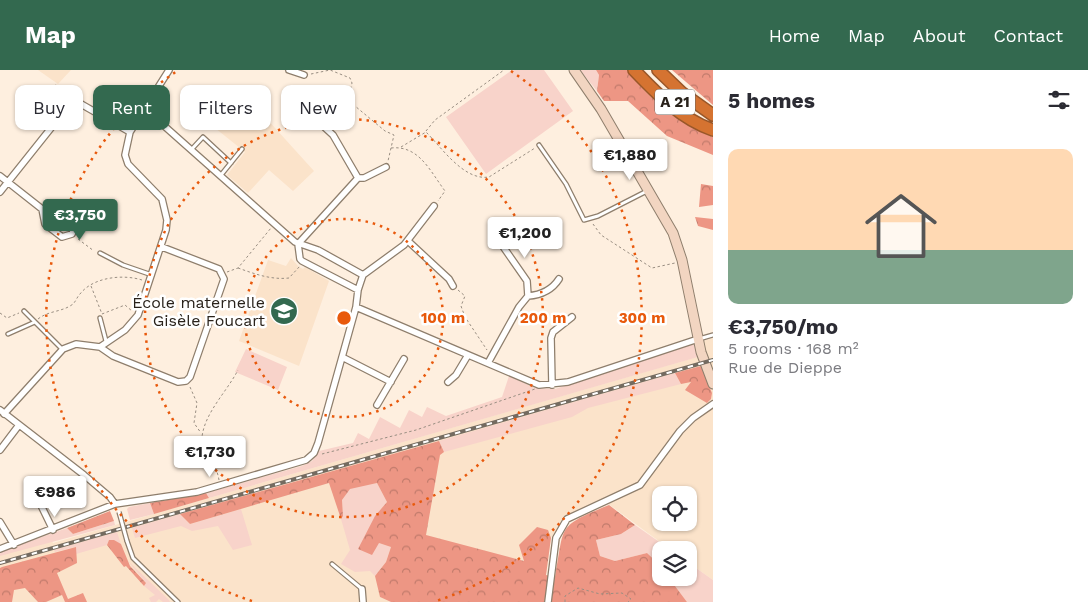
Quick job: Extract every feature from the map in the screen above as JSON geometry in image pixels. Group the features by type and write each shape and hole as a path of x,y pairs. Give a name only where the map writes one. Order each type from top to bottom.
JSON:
{"highway":[{"path":"634,70 676,110 701,126 713,129"},
{"name":"A 21","path":"642,70 682,107 713,129"},
{"name":"A 21","path":"658,70 682,93 713,115"}],"street":[{"path":"160,85 170,70"},
{"path":"289,70 304,75"},
{"path":"574,70 601,109 673,233 682,260 698,339 713,384"},
{"path":"83,105 130,132 125,160 156,191 165,207 167,220 162,247 138,316 125,330 106,341 100,347"},
{"path":"0,192 49,130"},
{"path":"169,130 298,244 318,250 363,275"},
{"path":"328,130 333,135 358,178"},
{"path":"298,244 358,178 364,178 386,167"},
{"path":"0,176 42,209 57,210 72,223 74,228 72,234 62,237 45,224 42,209"},
{"path":"0,549 54,530 115,504 180,495 220,486 301,462 310,457 318,443 356,307 358,290 363,275 408,241 434,206"},
{"path":"488,363 519,307 528,296 527,281 495,235"},
{"path":"408,241 449,279 453,286"},
{"path":"298,244 302,261 358,290"},
{"path":"115,504 110,497 84,475 2,412 63,349 76,344 100,347 113,356 178,382 186,381 190,377 224,279 223,274 219,270 162,247"},
{"path":"528,296 540,295 555,285 559,279"},
{"path":"356,307 539,385 552,385 576,380 698,339"},
{"path":"552,385 551,338 553,332 572,317"},
{"path":"448,382 456,375 468,355"},
{"path":"342,356 391,382"},
{"path":"377,405 404,359"},
{"path":"548,602 556,538 567,519 640,485 680,430 713,404"},
{"path":"0,450 19,425"},
{"path":"34,491 54,530"},
{"path":"0,522 14,545"},
{"path":"362,589 363,602"}],"lane":[{"path":"191,150 203,137 231,163"},
{"path":"540,145 566,184 584,220 590,219 649,190"},
{"path":"221,176 242,150"},
{"path":"100,253 123,265 152,275"},
{"path":"24,311 63,349"},
{"path":"100,318 106,341"},
{"path":"8,334 35,322"},
{"path":"698,339 713,335"},
{"path":"115,504 133,558 178,602"},
{"path":"332,564 362,589"}],"path":[{"path":"304,75 330,70 350,78 352,85"},
{"path":"391,148 401,147 426,132 435,120 504,70"},
{"path":"355,106 385,131 394,134 386,167"},
{"path":"426,132 468,173 483,178 489,177 540,145"},
{"path":"401,147 418,155 446,191 434,206"},
{"path":"590,219 601,234 652,268 682,260"},
{"path":"223,274 238,268 274,224"},
{"path":"238,268 264,277 290,278 302,261"},
{"path":"35,322 44,314 68,307 74,303 80,293 90,286 118,276 133,277 150,283"},
{"path":"90,286 102,314 125,305 138,316"},
{"path":"453,286 465,296 462,306 465,317 492,356"},
{"path":"0,313 7,318 24,311"},
{"path":"220,486 214,466 205,460 202,434 209,413 228,389 238,370"},
{"path":"186,381 194,393 197,403 194,423 202,434"},
{"path":"310,457 416,430 534,391 539,385"},
{"path":"565,602 565,596 578,588 600,594 622,593 631,599 628,602"}],"shaded area":[{"path":"38,70 71,70 58,84"},
{"path":"512,70 544,70 573,111 486,174 446,117"},
{"path":"580,70 596,70 599,75 597,91"},
{"path":"271,124 314,171 293,191 269,170 248,193 227,175 245,152 218,130 271,130"},
{"name":"École maternelle Gisèle Foucart","path":"291,258 299,267 303,269 305,267 329,281 299,366 239,341 268,260 286,266"},
{"path":"713,338 713,580 697,569 697,541 659,541 603,500 566,515 551,538 546,575 524,561 497,555 380,597 391,602 0,602 0,552 38,540 52,541 53,543 697,357 693,344"},
{"path":"694,344 698,357 209,498 206,493 302,466 312,461 319,451 353,443 358,433 369,439 380,417 400,428 409,410 422,417 427,407 446,416 502,397 509,376 535,388 555,389"},
{"path":"246,349 287,367 278,390 235,372"},
{"path":"675,373 681,384 588,408 572,417 444,452 439,441"},
{"path":"377,483 387,502 375,516 379,543 391,547 386,562 375,576 370,571 355,572 341,564 350,550 341,519 343,516 342,500 350,488"},
{"path":"150,503 154,514 130,520 127,509 129,507"},
{"path":"241,509 252,545 233,550 218,526 192,531 181,526 135,538 132,528 180,514 190,524"},
{"path":"114,521 115,525 0,556 0,552 67,528 73,534"},
{"path":"635,525 658,541 652,541 652,558 647,553 615,561 600,556 596,540 621,534"},
{"path":"117,532 121,544 109,540 107,545 76,554 75,547 55,552 54,550"},
{"path":"127,560 170,602 163,602 159,599 156,602 151,602 149,598 155,595 144,586 146,583"},
{"path":"697,569 713,580 713,602 687,602 675,586 697,586"}],"green space":[{"path":"596,70 628,70 645,91 666,109 689,125 713,137 713,155 667,136 628,101 604,101 597,91 599,75"},
{"path":"672,70 713,70 713,105"},
{"path":"701,184 713,186 713,205 699,207"},
{"path":"695,217 713,219 713,230 698,226"},
{"path":"701,366 712,393 711,399 707,403 685,390 691,382 681,384 675,373"},
{"path":"439,441 444,452 440,455 426,535 524,561 519,545 537,527 548,530 551,538 546,575 555,577 560,546 566,529 571,523 609,505 635,525 621,534 596,540 600,556 615,561 647,553 652,558 652,586 675,586 687,602 391,602 380,597 375,576 386,562 391,547 379,543 372,555 358,549 375,516 387,502 377,483 350,489 342,500 343,516 341,519 329,483 190,524 180,514"},
{"path":"206,493 209,498 154,514 150,503"},
{"path":"110,511 114,521 73,534 67,528"},
{"path":"109,540 114,540 121,544 130,566 146,583 144,586 126,566 124,567 107,545"},
{"path":"76,547 77,563 57,573 68,599 83,593 87,602 65,602 62,595 46,602 38,602 25,588 14,590 12,602 0,602 0,568"}],"railway":[{"path":"0,563 713,360"}],"place":[{"name":"École maternelle Gisèle Foucart","path":"284,311"}]}
